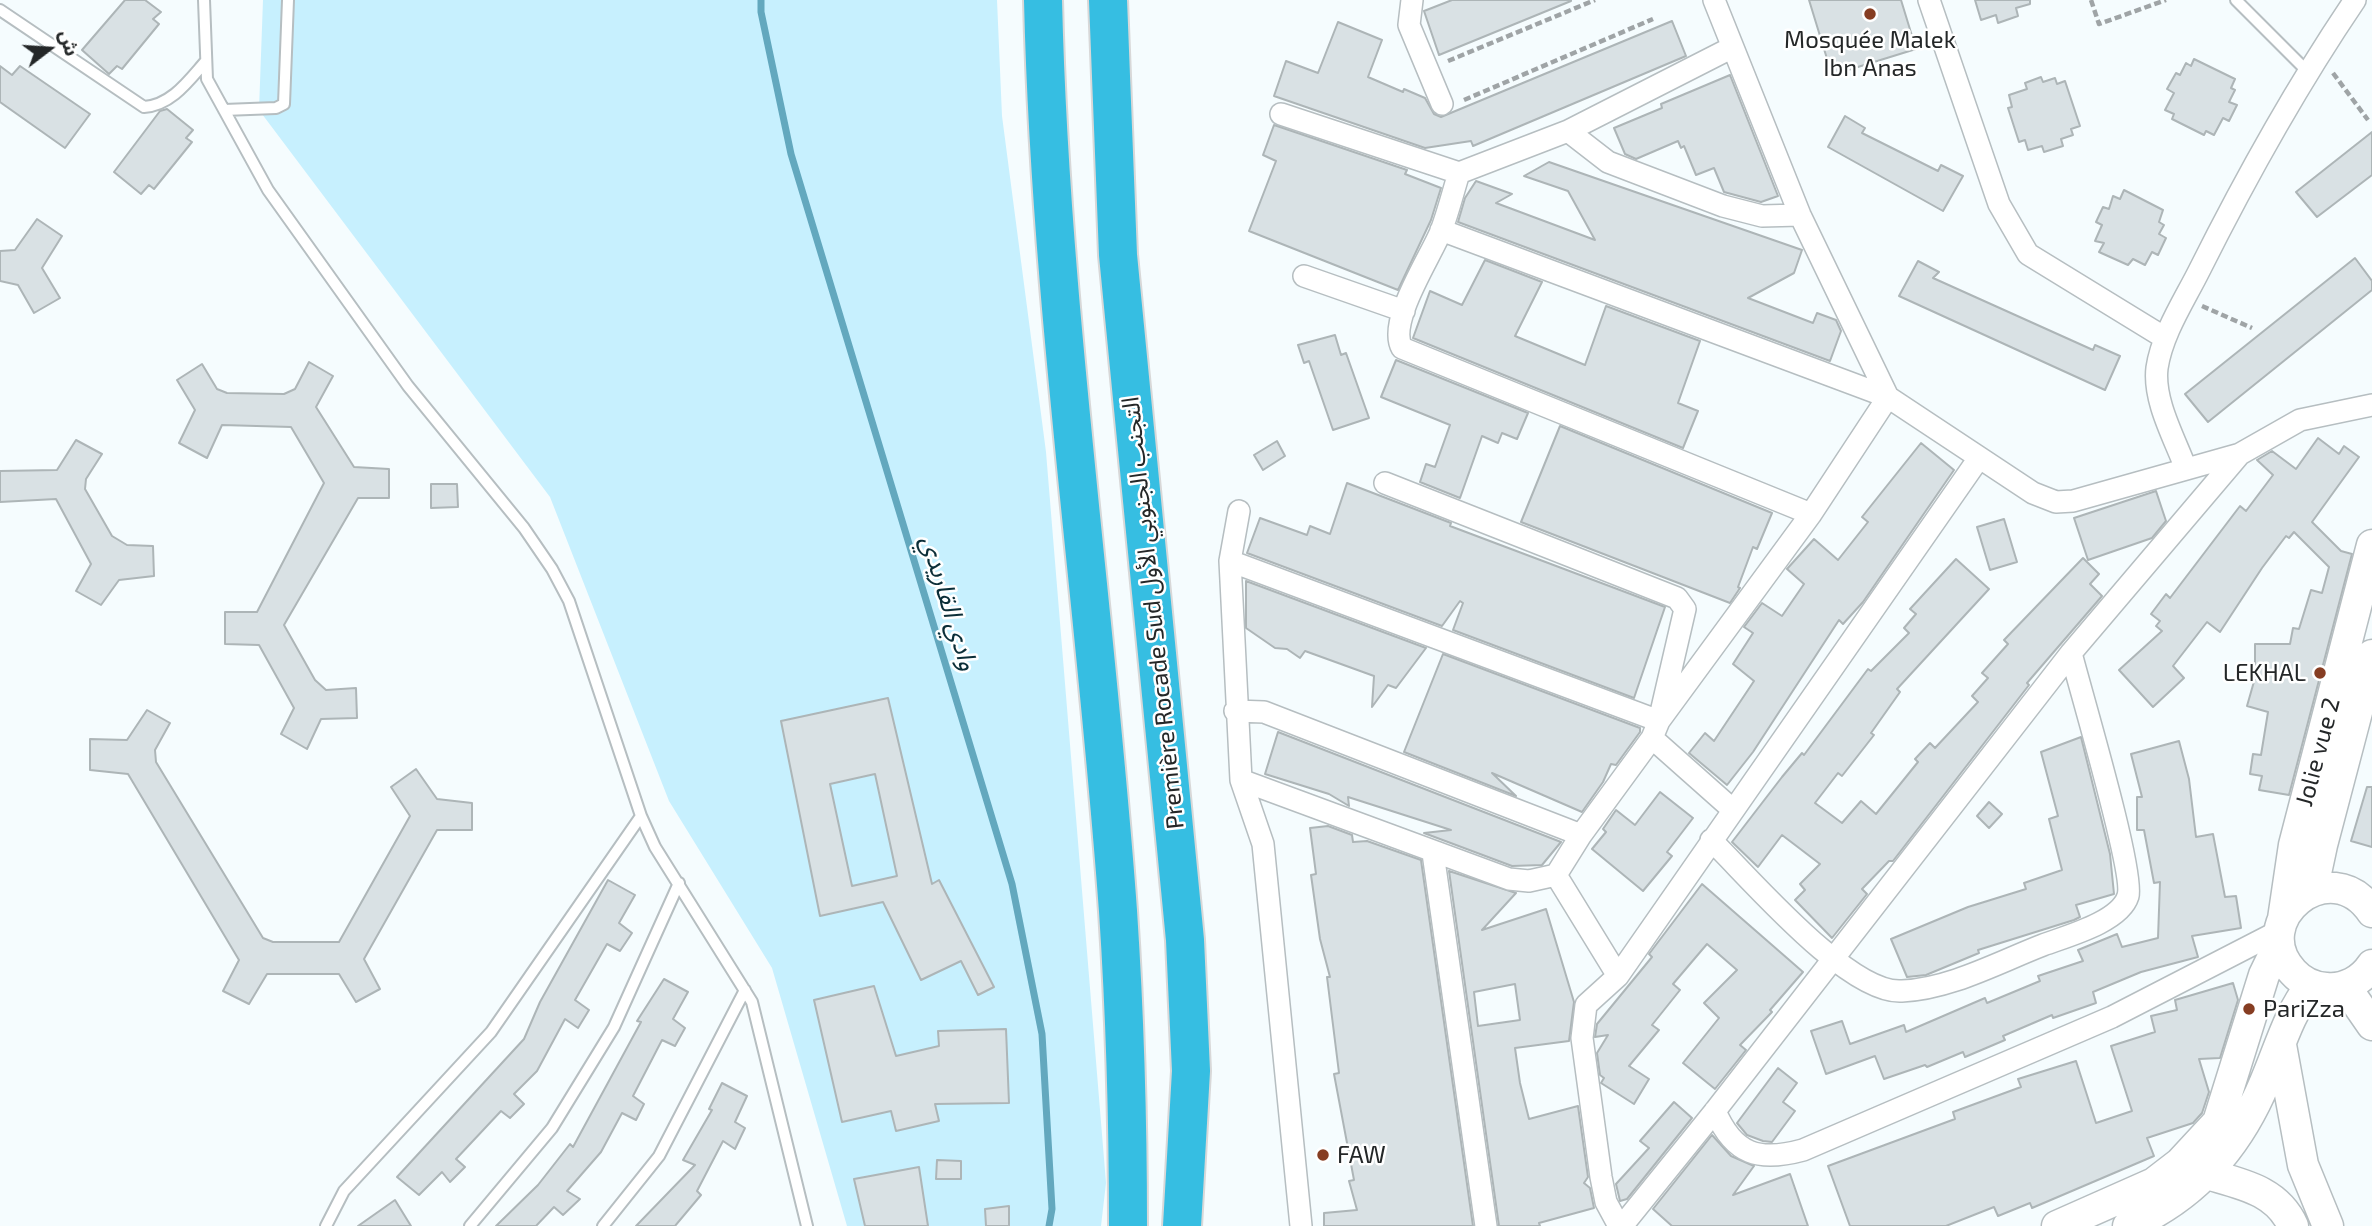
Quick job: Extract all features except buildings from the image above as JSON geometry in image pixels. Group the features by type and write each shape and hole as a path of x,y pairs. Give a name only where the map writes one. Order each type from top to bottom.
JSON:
{"highway":[{"path":"1042,0 1051,203 1118,912 1126,1083 1128,1226"},
{"name":"Première Rocade Sud التجنب الجنوبي الأول","path":"1108,0 1118,255 1185,940 1191,1071 1182,1226"}],"street":[{"path":"1412,0 1409,25 1442,104"},
{"path":"1714,0 1800,215 1888,397"},
{"path":"1928,0 1999,204 2028,254 2165,338"},
{"path":"2186,469 2159,396 2157,369 2165,338 2245,179 2313,63 2355,0"},
{"path":"1281,114 1459,173 1568,131 1731,48"},
{"path":"1568,131 1608,162 1723,206 1762,216 1800,215"},
{"path":"1459,173 1441,230 1397,331 1402,348 1811,514"},
{"path":"1441,230 1888,397 2033,493 2056,502 2073,501 2240,454 2300,420 2372,404"},
{"path":"1304,276 1404,311"},
{"path":"1241,780 1509,879 1530,881 1556,875 1581,835 1811,514 1888,397"},
{"path":"1979,457 1618,976 1586,1005 1582,1038 1601,1177 1606,1202 1621,1226 1715,1111 2071,653 2240,454"},
{"path":"1385,483 1677,598 1685,609 1684,627 1656,729"},
{"path":"1239,512 1230,561 1241,780 1264,845 1301,1226"},
{"name":"Jolie vue 2","path":"2280,932 2294,845 2372,545"},
{"path":"1230,561 1656,729 1732,809"},
{"path":"1711,839 1833,960 1879,989 1901,992 1932,987 2093,926 2121,909 2129,894 2123,854 2071,653"},
{"name":"Jolie vue 2","path":"2318,889 2316,873 2322,845 2372,655"},
{"path":"1236,711 1264,712 1581,835"},
{"path":"1433,853 1486,1226"},
{"path":"1556,875 1618,976"},
{"path":"2057,1226 2154,1183 2180,1163 2218,1122 2264,975 2291,905 2303,895 2331,887 2367,899"},
{"path":"2280,932 2290,969 2311,985 2334,989 2345,986 2371,970"},
{"path":"1715,1111 1732,1140 1752,1153 1777,1157 1803,1150 2112,1017 2280,932"},
{"path":"2128,1226 2160,1211 2207,1174 2246,1122 2292,1013 2311,985"},
{"path":"2345,986 2372,1025"},
{"path":"2280,1041 2303,1165 2328,1226"},
{"path":"2207,1174 2266,1193 2285,1212 2293,1226"}],"lane":[{"path":"224,110 276,108 284,104 288,0"},
{"path":"2236,0 2313,63"},
{"path":"201,2 207,79 268,190 383,352 524,528 552,569 569,601 641,816 655,847 752,1002 807,1226"},
{"path":"0,10 144,107 155,106 180,91 206,61"},
{"path":"326,1226 344,1191 491,1032 641,816"},
{"path":"470,1226 552,1128 614,1027 679,883"},
{"path":"603,1226 659,1156 745,990"}],"path":[{"path":"1448,61 1595,0"},
{"path":"2091,0 2099,24 2166,0"},
{"path":"1464,100 1653,19"},
{"path":"2313,63 2368,120"},
{"path":"2185,298 2252,328"}],"shaded area":[{"path":"263,0 997,0 1002,116 1046,452 1106,1183 1101,1226 847,1226 772,968 669,801 550,497 259,110"}],"waterway":[{"name":"وادي القاريدي","path":"761,0 761,12 791,154 1012,884 1042,1034 1052,1209 1049,1226"}],"place":[{"name":"Mosquée Malek Ibn Anas","path":"1870,14"},
{"name":"LEKHAL","path":"2320,673"},
{"name":"PariZza","path":"2249,1009"},
{"name":"FAW","path":"1323,1155"}]}
